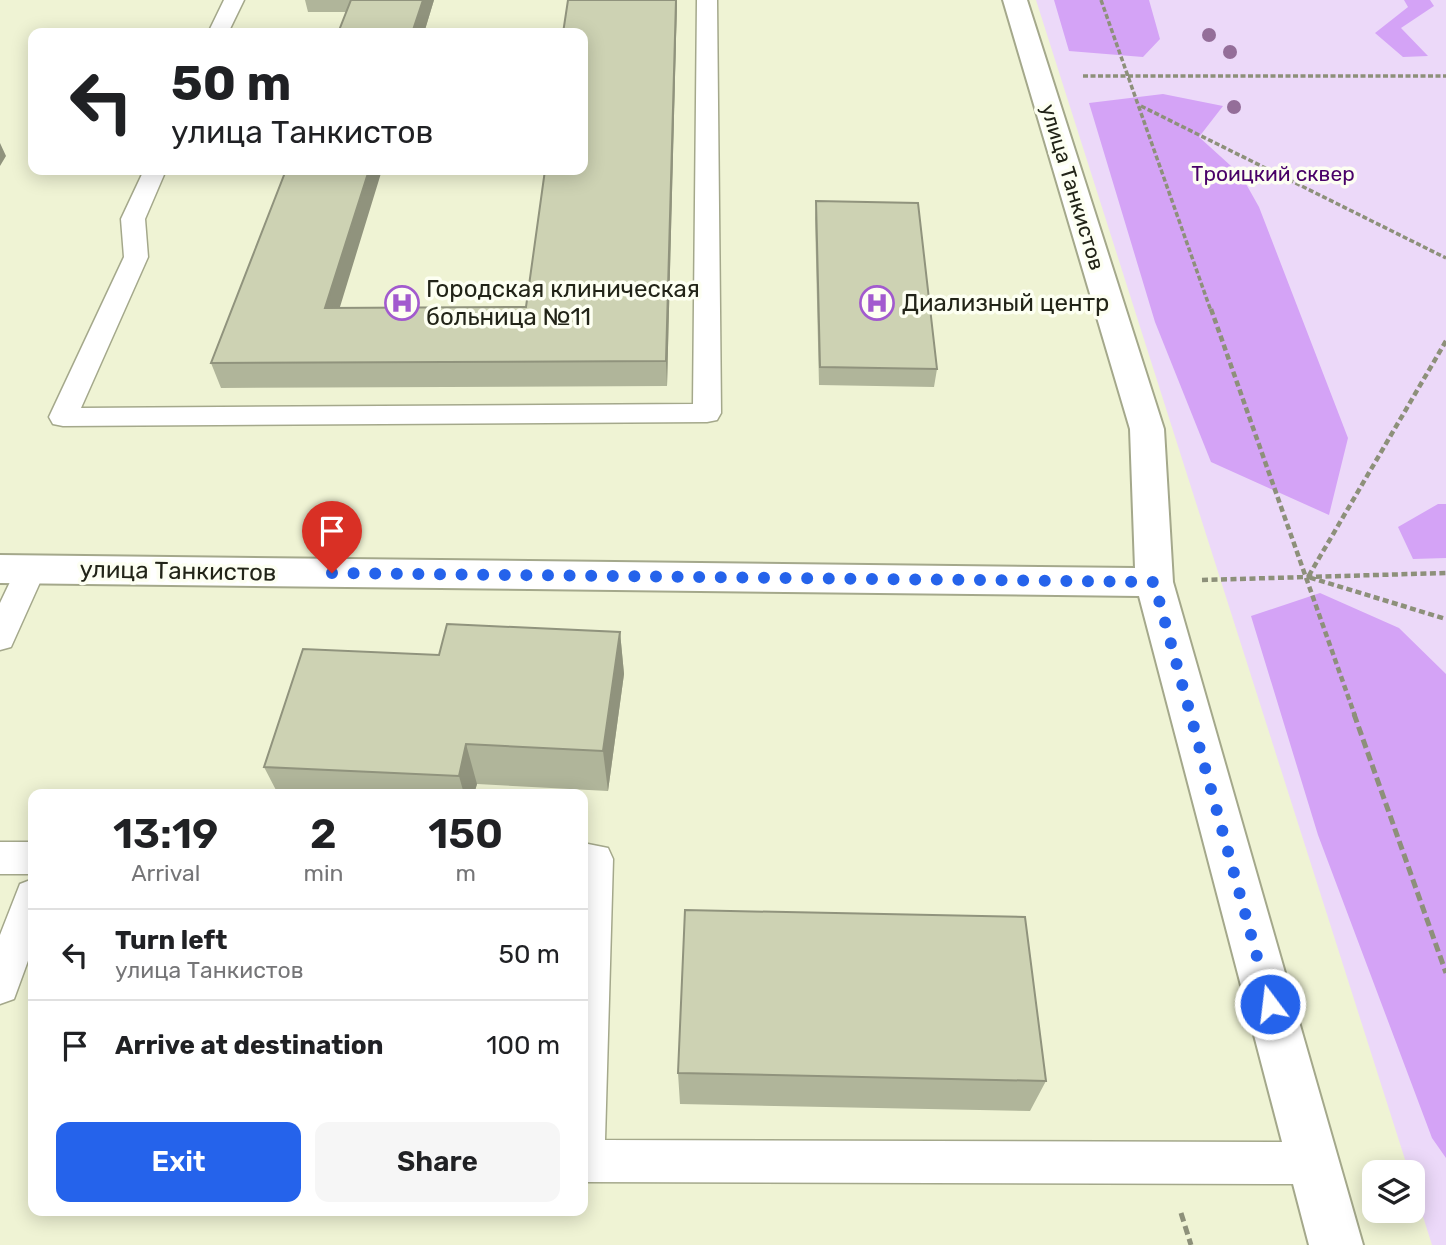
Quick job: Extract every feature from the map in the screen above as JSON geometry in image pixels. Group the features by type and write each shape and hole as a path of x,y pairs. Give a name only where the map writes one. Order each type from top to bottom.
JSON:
{"street":[{"name":"улица Танкистов","path":"1015,0 1147,429 1154,582 1336,1245"},
{"name":"улица Танкистов","path":"15,569 1154,582"}],"lane":[{"path":"220,28 234,0"},
{"path":"153,175 133,219 136,257 63,417 707,413 707,0"},
{"path":"0,638 15,569"},
{"path":"0,858 28,858"},
{"path":"588,859 595,859 588,1035"},
{"path":"0,986 28,910"},
{"path":"588,1161 1313,1163"}],"path":[{"path":"1101,0 1308,577 1446,973"},
{"path":"1040,76 1446,76"},
{"path":"1140,106 1446,258"},
{"path":"1308,577 1446,341"},
{"path":"1154,582 1446,573"},
{"path":"1308,577 1446,619"}],"green space":[{"name":"Троицкий сквер","path":"1036,0 1446,0 1446,1245 1432,1245 1425,1223 1425,1160 1405,1160"}],"shaded area":[{"path":"1054,0 1149,0 1160,39 1143,57 1069,51"},
{"path":"1404,0 1430,0 1434,6 1401,28 1428,56 1403,57 1375,33 1408,7"},
{"path":"1163,94 1223,106 1199,137 1241,175 1259,207 1348,438 1329,515 1211,462 1155,322 1089,103"},
{"path":"1438,504 1446,504 1446,558 1413,559 1398,527"},
{"path":"1320,593 1399,628 1446,674 1446,1158 1432,1138 1318,835 1251,616"}],"building":[{"path":"351,0 423,0 414,28 340,28"},
{"path":"568,0 676,0 666,361 211,363 284,175 367,175 325,308 526,307 544,175 588,175 588,28 564,28"},
{"path":"816,201 918,203 937,369 820,367"},
{"path":"447,624 620,632 603,751 466,744 459,776 264,767 303,649 439,655"},
{"path":"685,910 1025,917 1046,1081 678,1073"}],"place":[{"name":"Городская клиническая больница №11","path":"402,303"},
{"name":"Диализный центр","path":"877,303"}],"route":[{"path":"332,573 1154,582 1270,1004"}]}
